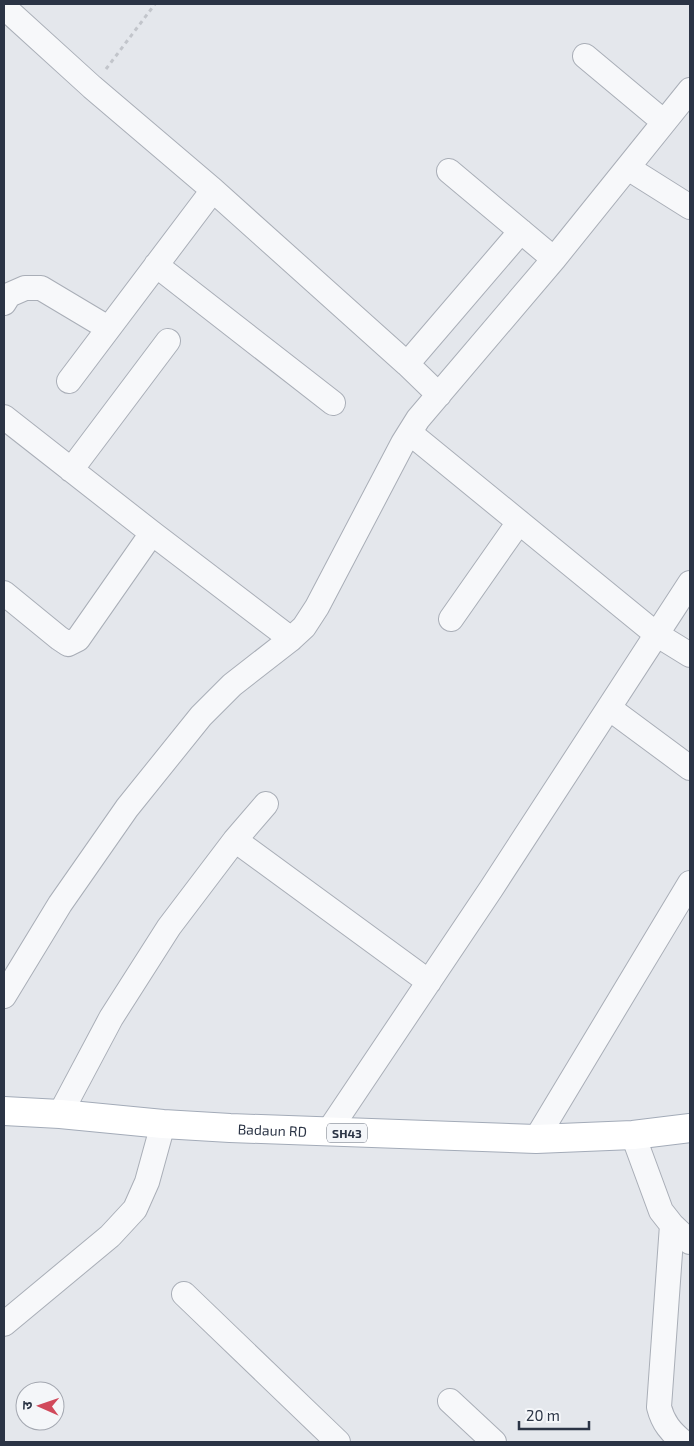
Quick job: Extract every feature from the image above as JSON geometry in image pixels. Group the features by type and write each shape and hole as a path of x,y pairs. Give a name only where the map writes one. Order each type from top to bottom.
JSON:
{"main road":[{"name":"Badaun RD","path":"4,1111 230,1128 536,1139 633,1135 687,1124"}],"street":[{"path":"4,7 92,87 213,190 439,395"},
{"path":"585,56 664,122"},
{"path":"4,996 60,904 127,808 201,716 232,685 304,627 318,607 418,419 554,259 690,90"},
{"path":"628,168 690,207"},
{"path":"449,171 554,259"},
{"path":"68,381 213,190"},
{"path":"407,364 521,231"},
{"path":"156,265 333,403"},
{"path":"4,303 9,295 25,288 41,288 108,328"},
{"path":"70,470 168,341"},
{"path":"4,417 70,470 291,639"},
{"path":"410,433 656,634 690,655"},
{"path":"451,619 519,522"},
{"path":"4,593 68,644 78,639 152,533"},
{"path":"328,1132 429,982 656,634 688,590"},
{"path":"609,708 690,768"},
{"path":"60,1114 111,1018 148,960 170,927 235,840 266,804"},
{"path":"235,840 429,982"},
{"path":"536,1139 690,884"},
{"path":"4,1324 110,1236 135,1209 146,1182 163,1124"},
{"path":"633,1135 661,1211 672,1225 690,1242"},
{"path":"672,1225 659,1407 662,1418 670,1431 683,1442"},
{"path":"184,1294 338,1442"},
{"path":"450,1401 494,1442"}],"path":[{"path":"92,87 155,4"}]}
